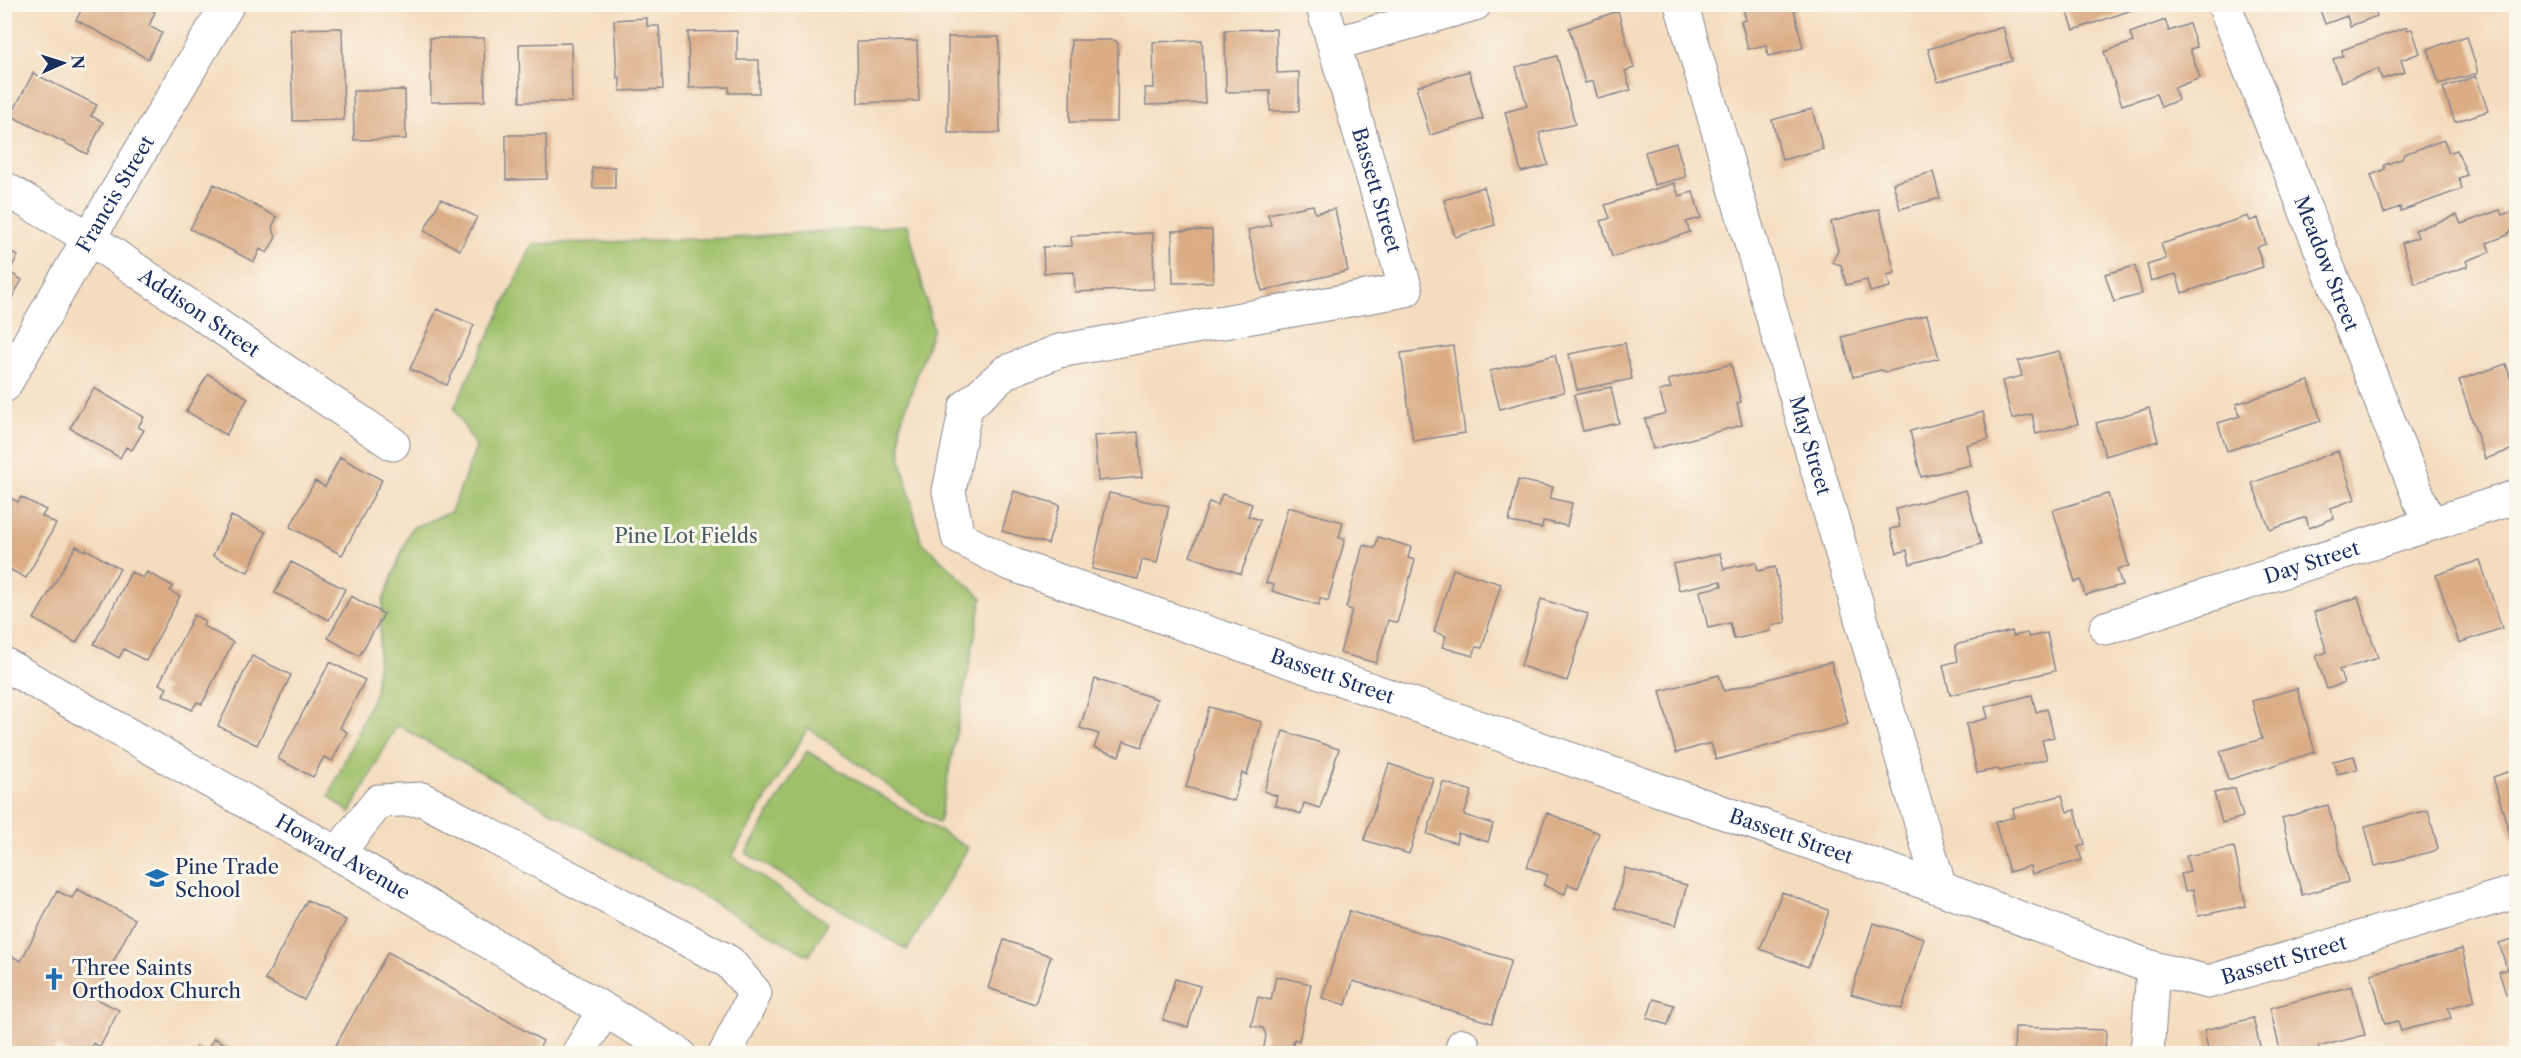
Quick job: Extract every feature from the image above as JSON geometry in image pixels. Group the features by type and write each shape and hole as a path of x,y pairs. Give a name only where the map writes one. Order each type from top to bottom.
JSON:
{"street":[{"name":"Francis Street","path":"4,386 228,4"},
{"path":"1322,4 1334,44 1475,4"},
{"name":"May Street","path":"1681,4 1941,888"},
{"name":"Meadow Street","path":"2224,4 2429,523"},
{"name":"Bassett Street","path":"1334,44 1406,290 1059,351 1006,372 966,407 948,491 958,537 1008,564 1941,888 2153,968 2208,982 2517,892"},
{"name":"Addison Street","path":"4,188 89,238 393,444"},
{"name":"Day Street","path":"2106,628 2429,523 2517,497"},
{"name":"Howard Avenue","path":"4,664 679,1053"},
{"path":"337,854 379,801 422,799 729,962 755,993 724,1053"},
{"path":"2147,1053 2153,968"},
{"path":"578,1053 604,1010"}],"green space":[{"name":"Pine Lot Fields","path":"908,225 933,329 900,425 901,460 921,541 982,598 939,823 808,728 732,856 827,923 809,956 397,725 350,813 329,796 375,692 383,601 411,528 451,512 476,448 454,408 533,244 733,238"},
{"path":"807,751 968,848 907,950 746,853"}],"building":[{"path":"85,4 141,4 155,12 149,26 162,33 148,59 76,20"},
{"path":"1742,4 1793,4 1803,48 1768,56 1766,45 1748,49 1741,21 1746,20"},
{"path":"2318,4 2373,4 2377,16 2350,26 2347,16 2325,24"},
{"path":"2065,5 2146,5 2074,30"},
{"path":"1618,11 1634,68 1625,71 1631,90 1598,99 1593,81 1585,83 1569,28"},
{"path":"647,18 647,26 659,26 663,89 620,91 620,77 617,78 614,20"},
{"path":"2165,20 2169,31 2189,24 2197,47 2190,49 2200,78 2174,88 2178,100 2161,107 2156,94 2122,105 2104,52 2133,42 2130,33"},
{"path":"2003,27 2012,61 1938,82 1928,49"},
{"path":"2407,27 2407,30 2412,29 2420,53 2401,60 2405,72 2382,79 2378,69 2341,82 2333,59 2343,56 2342,50"},
{"path":"342,28 344,120 293,121 290,29"},
{"path":"1276,29 1277,73 1299,72 1299,111 1270,111 1270,91 1226,92 1225,30"},
{"path":"737,31 737,60 759,60 759,93 729,93 729,87 689,88 688,32"},
{"path":"2467,36 2478,73 2439,84 2428,49"},
{"path":"948,37 999,37 1000,133 948,133"},
{"path":"430,38 484,38 485,101 431,102"},
{"path":"1071,40 1114,40 1118,43 1117,122 1070,122"},
{"path":"1202,40 1205,103 1146,105 1145,88 1154,88 1153,42"},
{"path":"917,41 919,101 858,103 857,42"},
{"path":"571,43 572,102 520,102 519,44"},
{"path":"1557,56 1575,124 1539,133 1548,165 1521,172 1505,112 1527,106 1516,67"},
{"path":"1469,71 1483,119 1430,135 1417,90 1418,86"},
{"path":"33,73 97,105 91,116 103,122 87,154 11,116"},
{"path":"2476,76 2488,111 2455,122 2443,88"},
{"path":"405,90 406,139 354,140 353,91"},
{"path":"1812,109 1823,149 1782,160 1772,120"},
{"path":"506,135 546,135 547,179 506,180"},
{"path":"2444,140 2449,153 2457,150 2467,175 2459,178 2462,189 2401,211 2400,207 2384,213 2371,175 2385,169 2384,165 2402,159 2404,154"},
{"path":"1676,143 1686,177 1654,185 1645,152"},
{"path":"615,167 615,188 593,188 592,168"},
{"path":"1933,172 1940,198 1900,209 1893,183"},
{"path":"1674,183 1679,196 1693,192 1701,218 1686,222 1690,232 1612,257 1601,221 1610,218 1605,205"},
{"path":"214,184 277,217 272,227 276,237 267,253 260,249 254,262 190,229"},
{"path":"1484,187 1495,225 1455,237 1444,200"},
{"path":"441,199 477,217 460,250 424,231"},
{"path":"1313,205 1315,213 1335,209 1348,271 1262,291 1248,230 1271,225 1268,214"},
{"path":"1879,209 1895,273 1887,275 1890,287 1870,292 1867,280 1846,285 1841,265 1832,262 1838,251 1831,222"},
{"path":"2500,210 2502,215 2516,210 2516,229 2508,235 2487,243 2490,252 2466,261 2468,266 2415,284 2402,243 2418,237 2415,230 2457,215 2461,224"},
{"path":"2248,216 2250,221 2258,218 2266,244 2257,247 2263,267 2182,293 2176,274 2151,281 2147,265 2166,259 2161,244"},
{"path":"1212,230 1213,282 1173,283 1172,231"},
{"path":"1153,233 1154,289 1075,292 1074,272 1044,273 1043,247 1072,246 1071,236"},
{"path":"4,248 18,256 9,272 22,280 9,303 4,300"},
{"path":"2135,266 2142,294 2114,302 2105,274"},
{"path":"437,309 474,325 447,385 410,369"},
{"path":"1927,315 1939,358 1887,372 1881,370 1853,377 1842,337"},
{"path":"1625,343 1632,379 1577,390 1569,354"},
{"path":"1453,346 1465,433 1413,441 1401,353"},
{"path":"2059,351 2078,424 2036,434 2032,414 2012,419 2002,381 2022,376 2018,361"},
{"path":"1555,355 1564,392 1500,409 1490,371"},
{"path":"1731,364 1741,402 1737,403 1742,425 1653,449 1645,419 1666,413 1659,391 1671,388 1668,380"},
{"path":"2506,364 2516,394 2516,448 2485,459 2459,380"},
{"path":"208,374 248,398 226,435 186,411"},
{"path":"2309,381 2321,421 2227,451 2218,423 2240,416 2236,404"},
{"path":"1611,387 1619,423 1583,431 1574,395"},
{"path":"94,388 144,417 138,427 144,430 132,450 126,447 120,458 70,428"},
{"path":"2149,408 2158,441 2105,456 2096,423"},
{"path":"1983,412 1989,439 1966,445 1971,465 1921,477 1910,431"},
{"path":"1138,432 1142,477 1098,481 1094,436"},
{"path":"2338,451 2355,499 2331,508 2334,518 2309,528 2306,517 2270,530 2252,483"},
{"path":"340,457 382,480 342,555 290,527 315,481 325,487"},
{"path":"1518,480 1553,487 1550,498 1572,503 1567,526 1543,521 1542,528 1509,522"},
{"path":"1966,490 1981,544 1910,564 1907,550 1897,553 1890,529 1900,527 1896,509"},
{"path":"1014,491 1060,505 1048,544 1002,531"},
{"path":"1109,493 1169,506 1157,563 1142,560 1138,579 1092,569"},
{"path":"1222,494 1252,504 1248,516 1260,520 1241,574 1190,556 1209,502 1218,505"},
{"path":"2108,494 2129,566 2117,569 2122,585 2085,595 2081,580 2075,582 2053,510"},
{"path":"9,497 18,502 21,497 46,510 42,516 56,524 26,578 11,570 4,581 4,505"},
{"path":"1288,507 1343,522 1339,538 1345,539 1328,601 1320,598 1319,605 1272,591 1274,585 1266,583"},
{"path":"231,516 266,532 248,572 213,556"},
{"path":"1378,537 1411,547 1408,558 1415,560 1397,623 1388,620 1376,663 1340,653 1352,610 1346,608 1363,545 1375,548"},
{"path":"76,546 85,551 86,549 120,569 76,643 34,619"},
{"path":"1720,554 1724,569 1756,562 1758,571 1775,567 1786,622 1770,626 1771,631 1734,639 1730,623 1708,628 1700,591 1722,586 1721,581 1679,590 1673,564"},
{"path":"2480,560 2502,628 2459,643 2436,575"},
{"path":"291,562 345,589 329,620 275,593"},
{"path":"1453,569 1501,584 1482,648 1476,647 1473,656 1442,647 1446,636 1434,632"},
{"path":"131,572 143,578 147,572 173,586 170,591 180,596 146,661 124,649 119,658 94,644"},
{"path":"351,596 384,614 359,656 328,638"},
{"path":"2358,597 2378,658 2339,670 2344,683 2327,689 2316,656 2327,652 2314,612"},
{"path":"1541,599 1588,614 1567,681 1521,666"},
{"path":"194,615 205,621 203,626 233,642 202,704 197,702 192,710 163,695 167,688 159,684"},
{"path":"2012,631 2013,636 2027,633 2029,637 2047,633 2055,671 1950,695 1943,665 1958,661 1955,645"},
{"path":"252,656 291,675 257,745 218,726"},
{"path":"330,662 365,680 340,728 347,732 332,761 324,757 313,777 278,759"},
{"path":"1831,662 1848,724 1716,760 1711,743 1676,753 1660,691 1719,675 1724,691"},
{"path":"1095,679 1157,699 1142,747 1124,741 1119,756 1094,748 1099,734 1080,728"},
{"path":"2297,688 2315,752 2228,780 2220,751 2262,739 2252,701"},
{"path":"2032,695 2036,712 2047,709 2054,737 2042,740 2047,759 2000,771 1997,769 1977,773 1966,724 1988,718 1985,707"},
{"path":"1209,707 1262,722 1247,775 1242,773 1234,801 1186,787"},
{"path":"1283,731 1339,749 1320,808 1304,803 1301,814 1275,805 1277,796 1264,791"},
{"path":"2354,756 2358,769 2337,774 2333,761"},
{"path":"1389,764 1433,778 1409,854 1364,840"},
{"path":"2516,769 2516,837 2511,839 2493,777"},
{"path":"1443,782 1472,791 1464,815 1493,824 1488,842 1458,833 1456,843 1427,834"},
{"path":"2235,788 2243,817 2222,823 2214,793"},
{"path":"2062,795 2067,812 2075,810 2085,844 2078,847 2082,860 2032,874 2030,866 2009,872 1995,822 2015,817 2013,809"},
{"path":"2328,805 2348,882 2302,895 2282,818"},
{"path":"2428,810 2438,848 2375,866 2365,826"},
{"path":"1547,813 1599,833 1578,888 1568,884 1565,894 1543,885 1548,875 1527,867"},
{"path":"2234,847 2246,906 2198,916 2193,890 2185,891 2181,874 2190,872 2186,856"},
{"path":"1625,868 1687,885 1676,925 1615,908"},
{"name":"Three Saints Orthodox Church","path":"77,889 135,919 95,998 119,1010 100,1047 93,1043 87,1054 71,1054 56,1046 52,1054 42,1054 29,1047 25,1054 4,1054 4,952 21,961 57,891 72,898"},
{"path":"1782,892 1828,910 1808,967 1760,949"},
{"path":"307,900 346,920 304,1000 265,980"},
{"path":"1349,911 1511,960 1492,1023 1353,981 1346,1005 1322,998"},
{"path":"1873,923 1924,938 1902,1009 1851,994"},
{"path":"2516,938 2516,1001 2513,992 2506,994 2499,972 2507,969 2499,943"},
{"path":"1004,940 1051,956 1035,1004 988,988"},
{"path":"2462,949 2475,1001 2448,1008 2451,1018 2401,1031 2398,1021 2385,1024 2371,974"},
{"path":"388,952 543,1041 536,1054 331,1054"},
{"path":"1276,976 1311,984 1299,1041 1294,1039 1291,1054 1263,1053 1266,1035 1263,1028 1251,1026 1258,997 1271,1000"},
{"path":"1175,979 1200,986 1188,1027 1163,1020"},
{"path":"2352,986 2365,1035 2318,1047 2320,1054 2281,1054 2270,1008"},
{"path":"1654,999 1674,1005 1668,1025 1647,1018"},
{"path":"2253,1018 2262,1054 2209,1054 2204,1030"},
{"path":"2015,1027 2106,1030 2105,1054 2014,1054"},
{"path":"214,1038 243,1054 194,1054 197,1047 206,1052"}],"place":[{"name":"Pine Trade School","path":"157,878"},
{"name":"Three Saints Orthodox Church","path":"54,979"}]}
